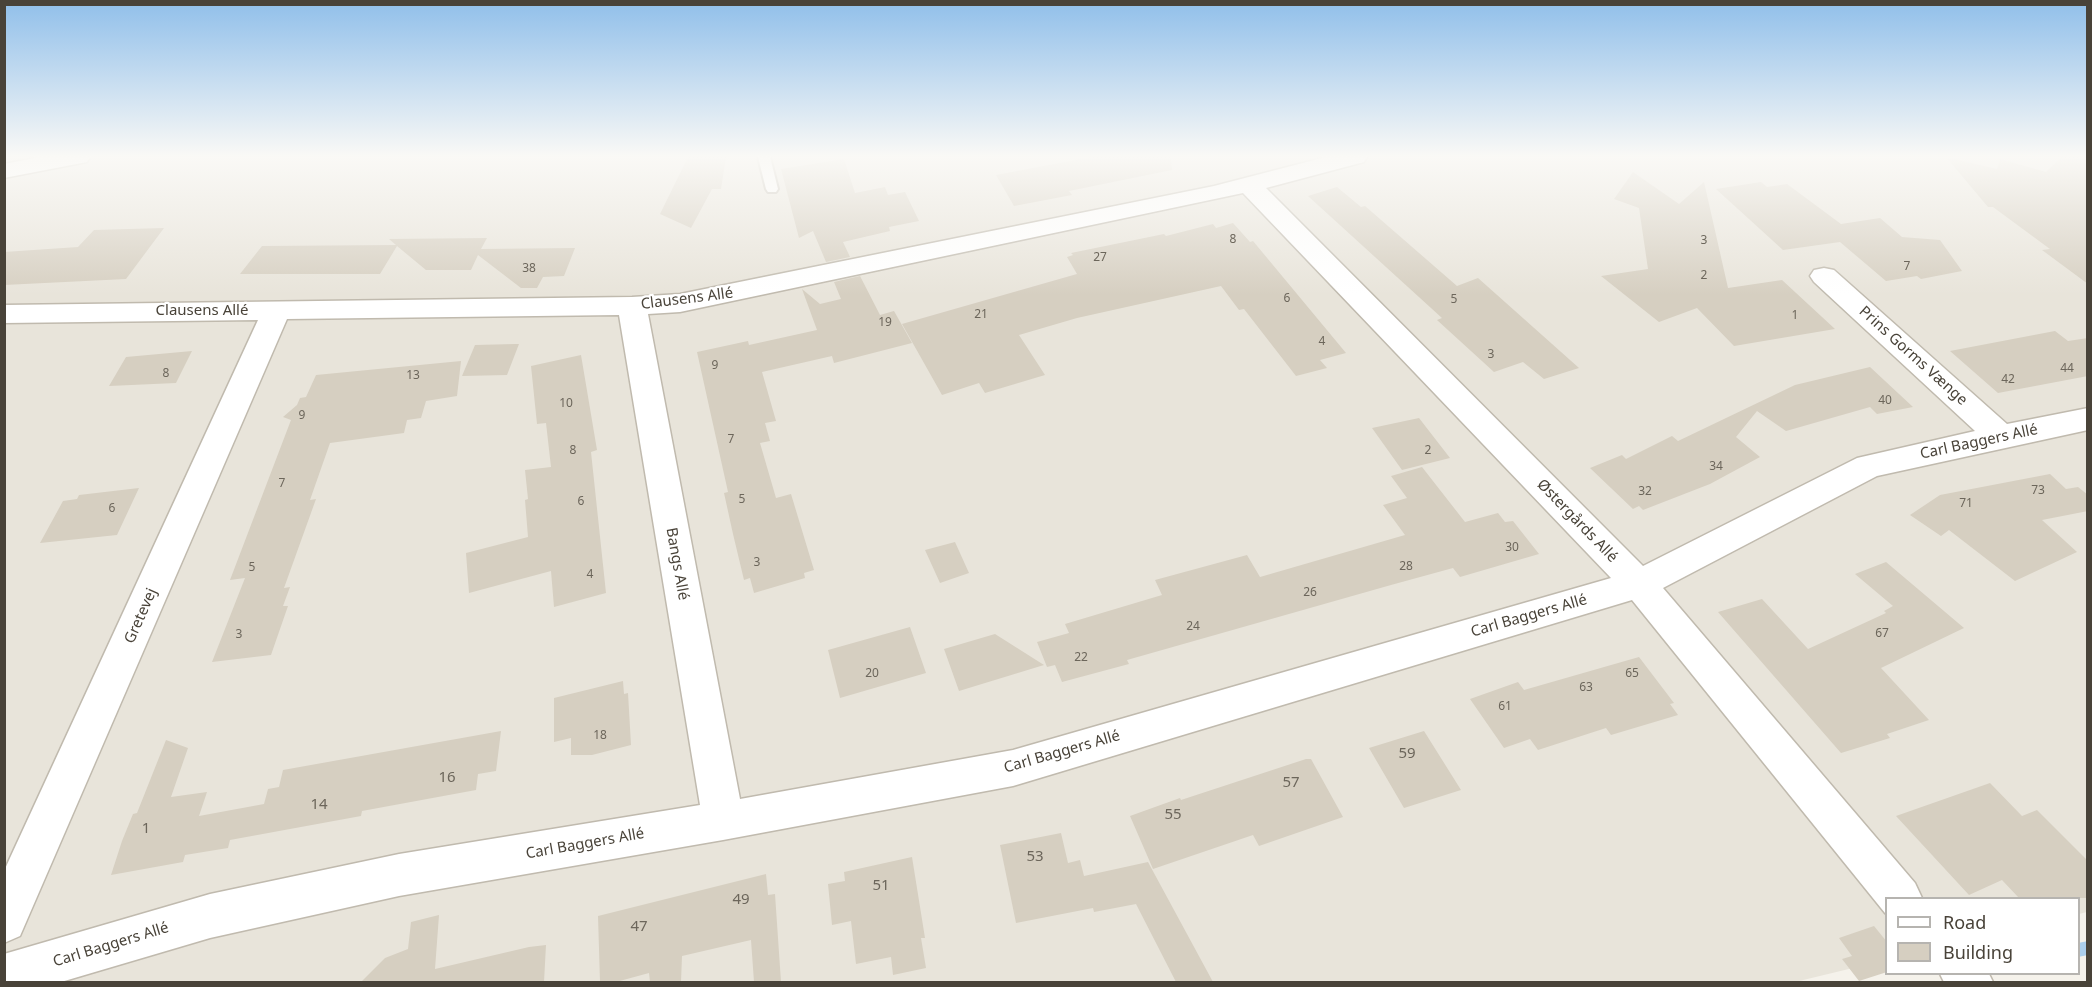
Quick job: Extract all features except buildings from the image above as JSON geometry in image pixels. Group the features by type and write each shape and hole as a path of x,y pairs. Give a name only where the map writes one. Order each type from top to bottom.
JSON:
{"street":[{"name":"Clausens Allé","path":"4,314 632,306 680,303 727,295 1116,203"},
{"name":"Østergårds Allé","path":"1281,203 1639,584 1899,897"},
{"name":"Prins Gorms Vænge","path":"1824,276 2001,436"},
{"name":"Bangs Allé","path":"632,306 723,821"},
{"name":"Gretevej","path":"4,921 277,310"},
{"name":"Carl Baggers Allé","path":"4,977 210,915 399,875 723,821 1012,768 1639,584 1868,466 2088,419"}],"shaded area":[{"path":"5,203 2087,203 2087,912 2080,914 2080,897 1885,897 1885,960 1795,982 5,982"}],"waterway":[{"path":"2080,950 2088,948"}]}
